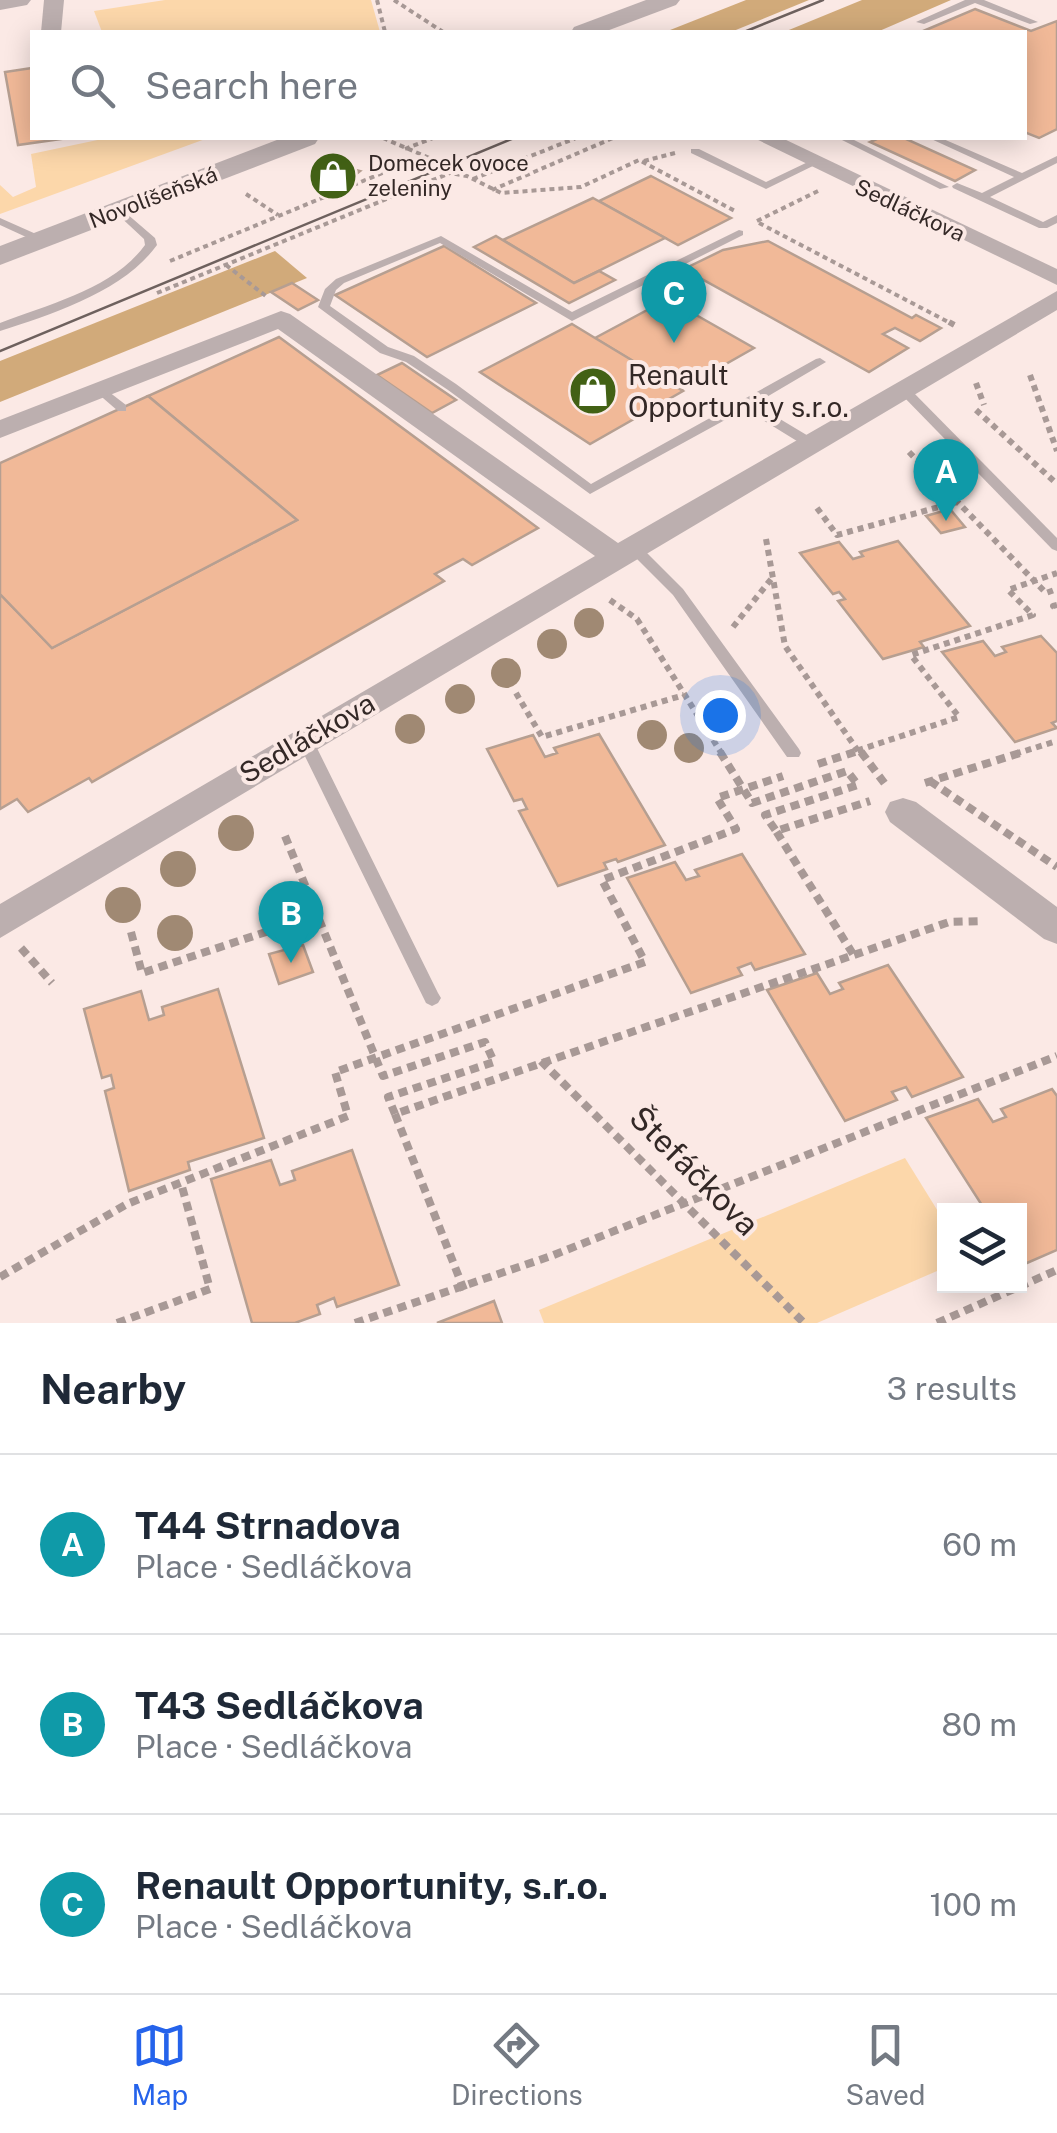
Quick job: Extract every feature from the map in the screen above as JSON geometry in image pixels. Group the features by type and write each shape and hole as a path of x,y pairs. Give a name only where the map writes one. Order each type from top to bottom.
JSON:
{"street":[{"path":"0,3 19,0"},
{"path":"52,30 54,0"},
{"path":"588,30 668,0"},
{"name":"Novolíšeňská","path":"0,256 301,140"},
{"name":"Sedláčkova","path":"769,140 1057,278"},
{"name":"Sedláčkova","path":"6,932 69,878 1057,300"},
{"path":"0,430 281,320 625,552"},
{"path":"894,799 1057,928"}],"lane":[{"path":"921,22 975,0 1033,22"},
{"path":"847,140 1042,226 1057,218"},
{"path":"939,140 1022,177"},
{"path":"695,151 766,186 814,163"},
{"path":"981,198 1057,159"},
{"path":"0,328 94,288 143,257 150,245 148,238 119,210"},
{"path":"0,221 42,240"},
{"path":"739,234 572,317 441,239 340,281 324,307 384,350 410,359 438,378 590,490 820,362"},
{"path":"100,389 122,408"},
{"path":"903,389 1057,546"},
{"path":"745,403 810,444"},
{"path":"625,552 678,592 793,753"},
{"path":"305,740 432,998"}],"path":[{"path":"377,0 384,30"},
{"path":"394,0 440,30"},
{"path":"386,140 423,156 450,174 473,179 501,193 581,187 639,160 654,161 689,148 695,151"},
{"path":"404,149 428,140"},
{"path":"473,179 571,140"},
{"path":"492,190 608,140"},
{"path":"158,266 423,156"},
{"path":"639,160 739,213"},
{"path":"157,293 450,174"},
{"path":"844,178 756,222 962,329"},
{"path":"246,194 279,216"},
{"path":"225,264 281,308 281,320"},
{"path":"1030,375 1057,451"},
{"path":"976,410 1057,484"},
{"path":"909,452 1046,592 1057,589"},
{"path":"817,508 838,535 958,502"},
{"path":"766,539 785,646 894,799"},
{"path":"809,767 959,717 910,655 1033,615 1008,590 1057,573"},
{"path":"716,647 772,578"},
{"path":"637,619 752,802 847,771 858,785 765,815 776,831"},
{"path":"516,693 542,738 684,695"},
{"path":"0,1277 127,1204 348,1116 335,1072 645,962 602,880 736,829 717,798 793,773"},
{"path":"930,781 1057,868"},
{"path":"285,836 383,1076 485,1042 494,1062 388,1096 464,1290"},
{"path":"130,932 142,972 317,915"},
{"path":"396,1114 949,922 964,919 994,925"},
{"path":"6,932 52,983"},
{"path":"355,1323 407,1303 464,1290 686,1206 1057,1056"},
{"name":"Štefáčkova","path":"541,1061 804,1323"},
{"path":"117,1323 210,1288 180,1182"},
{"path":"937,1323 1057,1270"}],"shaded area":[{"path":"165,0 371,0 379,30 101,30 94,11"},
{"path":"746,0 809,0 736,30 670,30"},
{"path":"862,0 951,0 882,30 789,30"},
{"path":"98,140 203,140 0,214 0,185 13,197 36,187 31,154"},
{"path":"275,251 307,278 0,402 0,361"},
{"path":"905,1158 937,1210 937,1271 817,1323 544,1323 539,1310"}],"building":[{"path":"975,9 1031,31 1057,21 1057,129 1039,138 1027,133 1027,30 926,30"},
{"path":"30,68 30,140 54,140 18,145 5,72"},
{"path":"908,140 975,170 955,181 870,142"},
{"path":"348,168 360,171 342,185 335,182 325,188 312,183 328,171 339,174"},
{"path":"651,176 731,218 678,245 599,201"},
{"path":"593,198 665,238 574,283 503,240"},
{"path":"496,236 574,283 599,271 615,280 569,303 474,247"},
{"path":"768,241 912,318 916,315 941,328 920,341 895,328 883,334 908,348 869,372 684,269 723,250"},
{"path":"444,246 536,303 427,357 335,295"},
{"path":"292,283 318,300 298,310 271,292"},
{"path":"668,299 754,348 680,390 595,338"},
{"path":"572,324 683,391 590,444 480,372"},
{"path":"279,337 538,528 472,565 463,559 435,574 444,581 92,782 89,778 28,812 17,799 0,809 0,594 52,648 297,520 148,396"},
{"path":"402,363 456,400 432,413 377,375"},
{"path":"148,396 297,520 52,648 0,594 0,463"},
{"path":"950,509 965,527 941,533 926,516"},
{"path":"898,541 970,626 920,642 924,647 883,659 838,601 845,599 839,592 833,594 800,553 839,542 853,559 863,556 860,552"},
{"path":"1041,636 1057,653 1057,721 1052,723 1057,728 1015,742 942,652 983,641 995,656 1006,652 1002,647"},
{"path":"599,734 665,845 618,862 616,859 604,863 607,869 558,886 519,811 527,809 522,799 514,801 487,749 533,735 545,757 557,753 554,748"},
{"path":"742,854 805,954 755,970 751,963 738,968 742,975 691,993 627,878 675,862 686,880 699,876 695,870"},
{"path":"303,945 313,972 279,984 269,954"},
{"path":"888,965 963,1077 912,1097 906,1087 892,1092 897,1100 845,1121 767,990 817,973 830,994 843,989 839,983"},
{"path":"218,989 264,1138 188,1162 190,1170 129,1191 105,1091 114,1088 111,1075 102,1078 84,1009 141,991 149,1020 164,1015 162,1007"},
{"path":"1052,1089 1057,1096 1057,1250 1027,1263 1027,1203 981,1203 926,1118 978,1099 993,1122 1006,1117 1001,1109"},
{"path":"352,1150 399,1285 337,1307 334,1298 317,1305 320,1314 295,1323 252,1323 211,1179 271,1160 280,1185 295,1180 292,1171"},
{"path":"494,1301 502,1323 437,1323"}],"tram line":[{"path":"749,30 823,0"},
{"path":"0,351 509,140"}],"place":[{"name":"Domecek ovoce zeleniny","path":"333,176"},
{"name":"Renault Opportunity, s.r.o.","path":"674,343"},
{"name":"Renault Opportunity s.r.o.","path":"593,391"},
{"name":"T44 Strnadova","path":"946,521"},
{"name":"T43 Sedláčkova","path":"291,963"}]}
